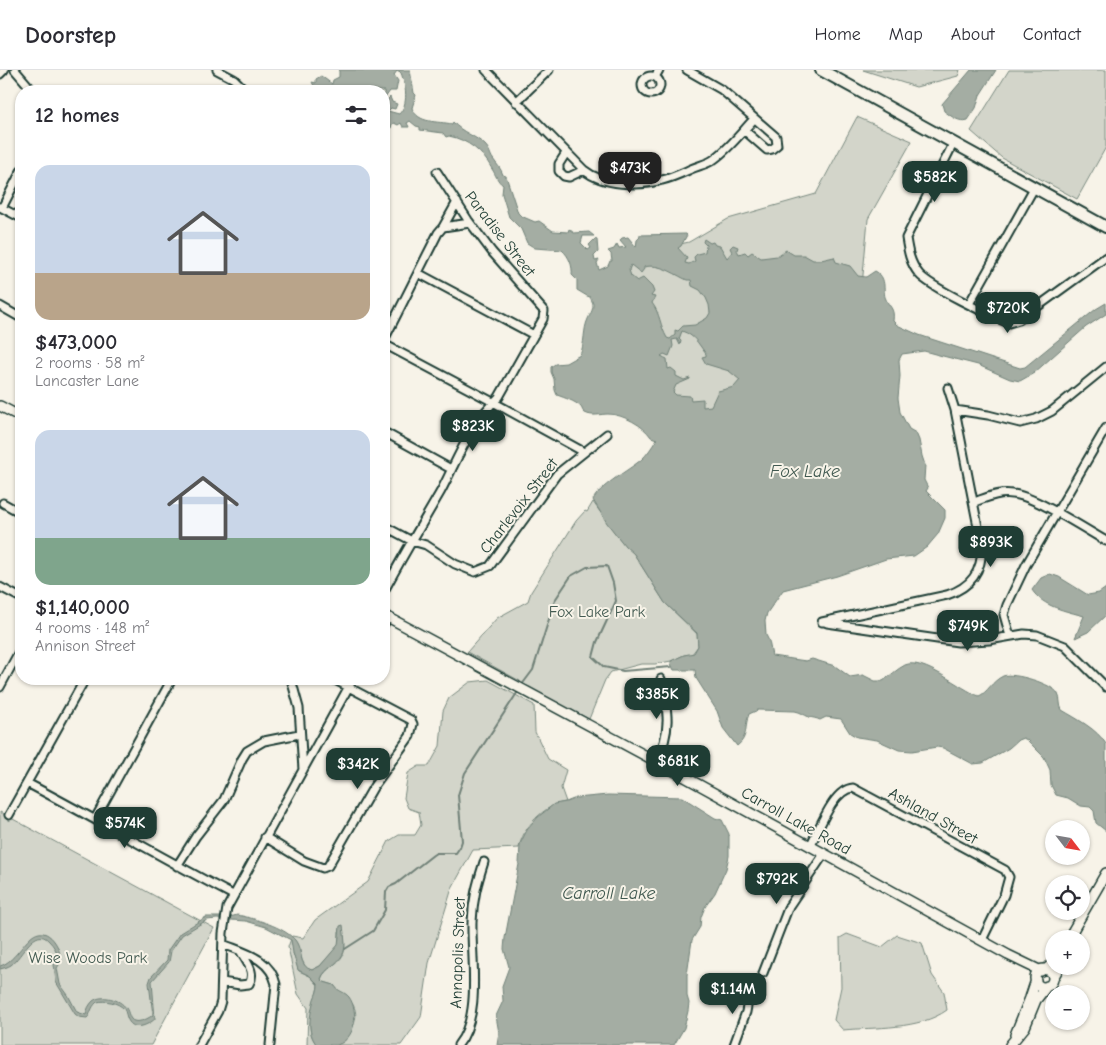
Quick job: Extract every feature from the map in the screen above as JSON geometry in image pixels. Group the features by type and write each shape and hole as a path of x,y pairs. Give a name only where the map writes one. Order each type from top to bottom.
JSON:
{"main road":[{"path":"821,70 1106,227"}],"street":[{"path":"0,74 4,70"},
{"path":"15,70 28,85"},
{"path":"217,70 234,79 240,85"},
{"path":"486,70 566,153 584,170 600,180 648,183 664,180 712,161 754,119"},
{"path":"516,102 549,70"},
{"path":"687,70 722,90 776,137 775,148 767,150 744,130"},
{"path":"953,144 906,238 912,264 920,276 969,304 1009,323 1019,320 1106,257"},
{"path":"566,153 559,164 561,174 569,177 584,170"},
{"name":"Paradise Street","path":"437,172 470,223 492,252 544,311 543,318 534,335"},
{"path":"15,182 1,207 15,215"},
{"path":"969,304 1034,188"},
{"path":"390,328 434,240 456,202"},
{"path":"443,227 470,223"},
{"path":"390,580 473,430 488,407 499,397 534,335 418,273"},
{"path":"0,306 15,315"},
{"path":"390,347 584,452"},
{"path":"955,410 1020,423 1036,419 1052,411 1106,367"},
{"path":"948,388 955,410 982,547 982,562 974,578 959,591 947,595 822,622 958,642 988,640 1024,634 1037,635 1066,646 1104,684"},
{"path":"2,410 15,415"},
{"name":"Charlevoix Street","path":"412,541 426,545 455,564 475,572 490,566 557,474 607,434"},
{"path":"1010,636 1004,615 1007,605 1026,565 1105,434"},
{"path":"390,435 451,470"},
{"path":"974,502 995,495 1014,494 1033,501 1106,541"},
{"path":"3,503 15,510"},
{"path":"390,529 412,541"},
{"path":"0,587 15,595"},
{"name":"Carroll Lake Road","path":"390,622 656,762 982,940 1040,974"},
{"path":"0,687 15,659"},
{"path":"1104,684 1106,674"},
{"path":"656,762 664,744 668,718 661,679"},
{"path":"9,815 82,685"},
{"path":"95,819 169,685"},
{"path":"292,685 298,708 303,770"},
{"path":"265,837 314,865 322,868 330,864 374,786 410,736 413,724 411,720 344,685"},
{"path":"199,1045 218,1011 221,1001 224,924 227,908 348,687"},
{"path":"177,866 196,836 224,800 248,751 264,740 300,734"},
{"path":"27,782 177,866 233,895"},
{"name":"Ashland Street","path":"810,846 832,804 840,793 848,788 853,788 1005,870 1009,877 1004,895 982,940"},
{"path":"763,973 789,906 824,854"},
{"name":"Annapolis Street","path":"458,1045 464,1034 471,1011 474,977 472,923 474,892 484,862"},
{"path":"1075,930 1106,872"},
{"path":"223,944 265,963 274,976 276,984 270,1045"},
{"path":"222,982 240,985 249,984 252,978 252,971 241,952"},
{"path":"1011,1043 1040,974 1045,969"},
{"path":"1040,974 1051,973 1053,978"},
{"path":"1040,974 1040,986 1045,986"},
{"path":"1048,985 1055,975"},
{"path":"1011,1043 1025,1027 1036,1000 1045,989"},
{"path":"734,1045 746,1012 750,990"}],"green space":[{"path":"863,70 960,70 958,76 916,87"},
{"path":"1009,70 1106,70 1106,147 1077,199 1002,158 971,131"},
{"path":"857,117 912,141 868,219 861,297 727,417 668,411 621,265 637,254 689,242 728,219 816,194"},
{"name":"Fox Lake Park","path":"593,502 618,537 634,554 665,603 697,634 698,646 692,654 684,655 671,661 641,664 611,672 605,680 589,719 520,683 520,681 467,652 497,618 528,601 531,592 576,521 585,511 587,512"},
{"path":"488,680 534,705 535,732 548,759 566,770 561,788 566,802 550,807 536,818 521,840 519,848 473,850 452,888 429,963 421,1017 401,1045 337,1045 350,1032 356,1014 351,1002 334,985 321,979 325,972 343,955 345,945 343,927 339,931 339,945 320,966 312,970 306,968 300,950 293,953 299,971 310,976 318,985 310,1023 313,1038 317,1045 307,1045 308,1008 298,994 288,947 292,936 303,938 315,920 368,882 389,841 399,835 415,835 421,825 419,812 408,808 404,798 408,773 419,766 429,766 440,746 443,711 449,698 470,682"},
{"name":"Wise Woods Park","path":"0,812 214,928 151,1045 0,1045"},
{"path":"847,934 882,947 897,935 922,943 932,975 944,992 947,1010 923,1021 910,1024 883,1028 843,1030 834,1020 841,987 840,938"}],"water":[{"name":"Fox Lake","path":"339,70 410,70 416,95 412,108 415,113 429,121 452,124 453,122 460,129 485,145 503,175 506,176 518,213 521,216 535,222 539,221 553,231 568,232 569,229 574,233 589,232 594,236 583,236 581,243 588,250 591,248 589,245 595,239 597,240 598,252 594,256 595,261 599,260 597,263 599,270 608,266 610,261 612,261 611,254 608,251 614,249 617,244 619,248 626,247 620,240 622,238 628,237 636,247 639,235 686,234 681,246 678,248 687,258 685,263 689,264 695,261 694,257 697,254 705,252 706,245 703,242 704,239 720,246 727,258 732,252 730,248 733,245 738,247 739,254 745,252 748,255 752,252 761,258 777,256 786,250 794,255 804,255 813,260 834,257 836,262 850,266 858,276 866,277 875,271 881,276 884,283 885,297 892,310 893,321 897,325 919,335 1020,368 1025,367 1106,303 1106,314 1086,327 1034,373 1020,381 1010,379 978,365 924,351 902,354 899,360 898,398 900,412 909,429 916,433 919,440 925,465 924,480 928,488 926,491 945,510 945,518 938,534 927,547 914,556 886,559 837,576 783,590 767,613 765,621 766,635 772,656 806,661 812,659 835,666 850,677 863,675 875,681 883,681 905,665 913,664 932,670 979,696 999,678 1008,675 1033,680 1049,686 1058,694 1062,710 1092,729 1106,744 1106,831 1096,823 1094,811 1090,807 1081,806 1068,798 1056,795 1051,785 1050,770 1044,757 1023,738 983,763 973,764 943,748 937,747 912,751 899,750 877,740 857,737 850,733 841,719 826,717 820,720 795,711 758,710 749,714 745,735 737,746 723,728 717,711 696,678 695,670 674,670 671,664 671,661 694,653 698,646 697,633 665,603 634,554 625,546 607,523 593,500 606,485 643,458 657,439 651,437 638,425 626,418 608,414 591,415 585,413 576,403 557,395 555,390 551,367 555,364 566,363 580,355 586,323 593,306 590,297 577,290 577,280 572,275 569,258 562,250 535,248 527,243 521,229 509,217 502,194 503,185 484,157 469,144 456,138 446,137 443,133 420,130 420,127 410,121 407,123 409,127 403,127 401,123 398,125 394,123 390,128 390,112 399,114 404,105 406,95 399,71 394,75 398,81 396,91 390,91 390,85 314,85 312,82 316,83 316,79 321,76 332,84 333,80 339,77","holes":["631,265 641,273 644,267 656,266 691,280 692,286 700,290 709,305 710,313 707,318 695,325 683,326 678,331 675,330 675,335 670,339 667,338 652,303 655,297 651,296 654,292 652,287 643,278 637,281 631,276 629,270","682,331 696,340 706,354 706,356 702,357 706,364 729,371 740,380 734,387 718,391 711,406 703,407 703,399 691,400 690,396 676,395 673,392 676,385 690,378 684,380 676,376 676,372 671,368 668,369 667,359 661,356 664,354 669,356 673,346 672,340 677,339 680,345 681,341 679,339"]},
{"path":"971,70 996,70 980,95 976,108 968,120 961,121 944,111 942,104"},
{"name":"Fox Lake","path":"390,97 392,102 397,104 395,109 391,108"},
{"path":"1050,574 1059,577 1088,595 1099,593 1106,588 1106,615 1088,632 1075,638 1084,616 1042,601 1032,590 1041,578"},
{"name":"Carroll Lake","path":"608,795 682,797 715,818 722,820 729,834 729,856 726,869 715,893 705,907 700,927 692,940 687,975 689,1003 684,1028 674,1045 497,1045 499,1033 496,1016 503,1001 502,986 509,967 504,949 519,864 520,844 527,830 538,817 554,804 576,798"},
{"path":"237,915 268,924 290,935 297,944 305,965 312,970 320,966 338,945 340,926 343,925 345,948 343,953 324,973 321,979 334,985 347,995 352,1003 355,1017 354,1024 352,1031 343,1042 337,1045 317,1045 311,1035 310,1017 318,984 310,976 298,970 291,940 266,927 246,921 207,920 182,935 171,951 169,962 152,981 155,1019 137,1027 128,1020 124,1009 111,1002 97,1002 87,1018 79,1017 75,1014 56,982 54,965 58,958 56,951 44,937 34,939 11,965 0,969 0,966 11,959 30,938 39,933 44,933 57,945 60,957 60,963 57,968 60,984 77,1012 86,1015 88,1007 93,1001 106,998 120,1002 132,1020 142,1021 153,1015 149,983 151,977 167,960 168,950 180,933 206,917 230,917"}],"waterway":[{"path":"521,686 533,670 555,600 571,576 587,567 607,566 613,583 616,601 597,642 593,657 604,667 623,671 671,667"},
{"path":"345,949 373,931 385,910 386,892 389,887 396,884 436,853 456,853 462,841 458,795 465,773 519,690"}]}
